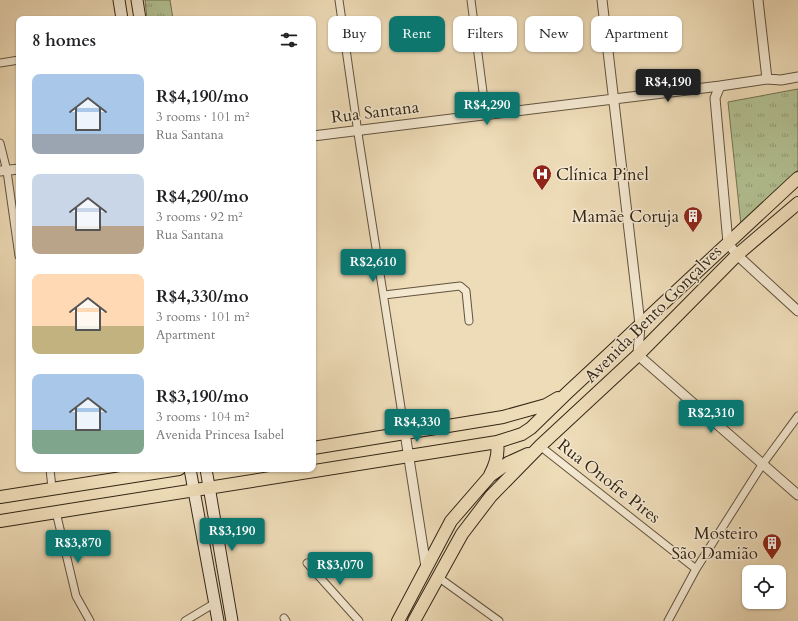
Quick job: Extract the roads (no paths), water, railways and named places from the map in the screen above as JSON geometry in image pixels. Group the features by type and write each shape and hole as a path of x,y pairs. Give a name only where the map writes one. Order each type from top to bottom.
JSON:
{"main road":[{"path":"119,0 122,16"},
{"path":"138,0 140,16"},
{"name":"Avenida Bento Gonçalves","path":"568,393 640,324 798,178"},
{"name":"Avenida Bento Gonçalves","path":"414,621 462,534 492,496 537,448 638,355 737,255 798,203"},
{"path":"316,448 503,417 546,405 568,393"},
{"path":"316,471 497,442 516,436 532,428 568,393"},
{"path":"490,476 497,458 497,442"},
{"name":"Avenida Bento Gonçalves","path":"398,621 452,521 490,476 508,463 537,448"},
{"path":"0,497 159,472"},
{"path":"191,472 218,621"},
{"path":"207,472 232,621"},
{"path":"0,521 312,472"}],"street":[{"path":"339,0 426,567"},
{"path":"471,0 486,115"},
{"path":"602,0 640,324 638,355 798,495"},
{"path":"758,0 767,79"},
{"path":"0,63 16,60"},
{"name":"Rua Santana","path":"316,136 706,88 767,79 782,80 798,77"},
{"path":"720,86 715,98 728,243 737,255 798,311"},
{"path":"706,88 715,98"},
{"path":"0,142 3,171 16,240"},
{"path":"3,171 16,169"},
{"path":"384,295 460,286 466,291 469,321"},
{"path":"668,621 696,569 762,464 798,416"},
{"name":"Rua Onofre Pires","path":"537,448 696,569"},
{"path":"50,472 52,488"},
{"path":"56,512 76,596 90,621"},
{"path":"307,563 359,621"},
{"path":"438,577 499,621"},
{"path":"185,621 215,603"}],"place":[{"name":"Clínica Pinel","path":"542,191"},
{"name":"Mamãe Coruja","path":"693,233"},
{"name":"Mosteiro São Damião","path":"772,560"}]}
